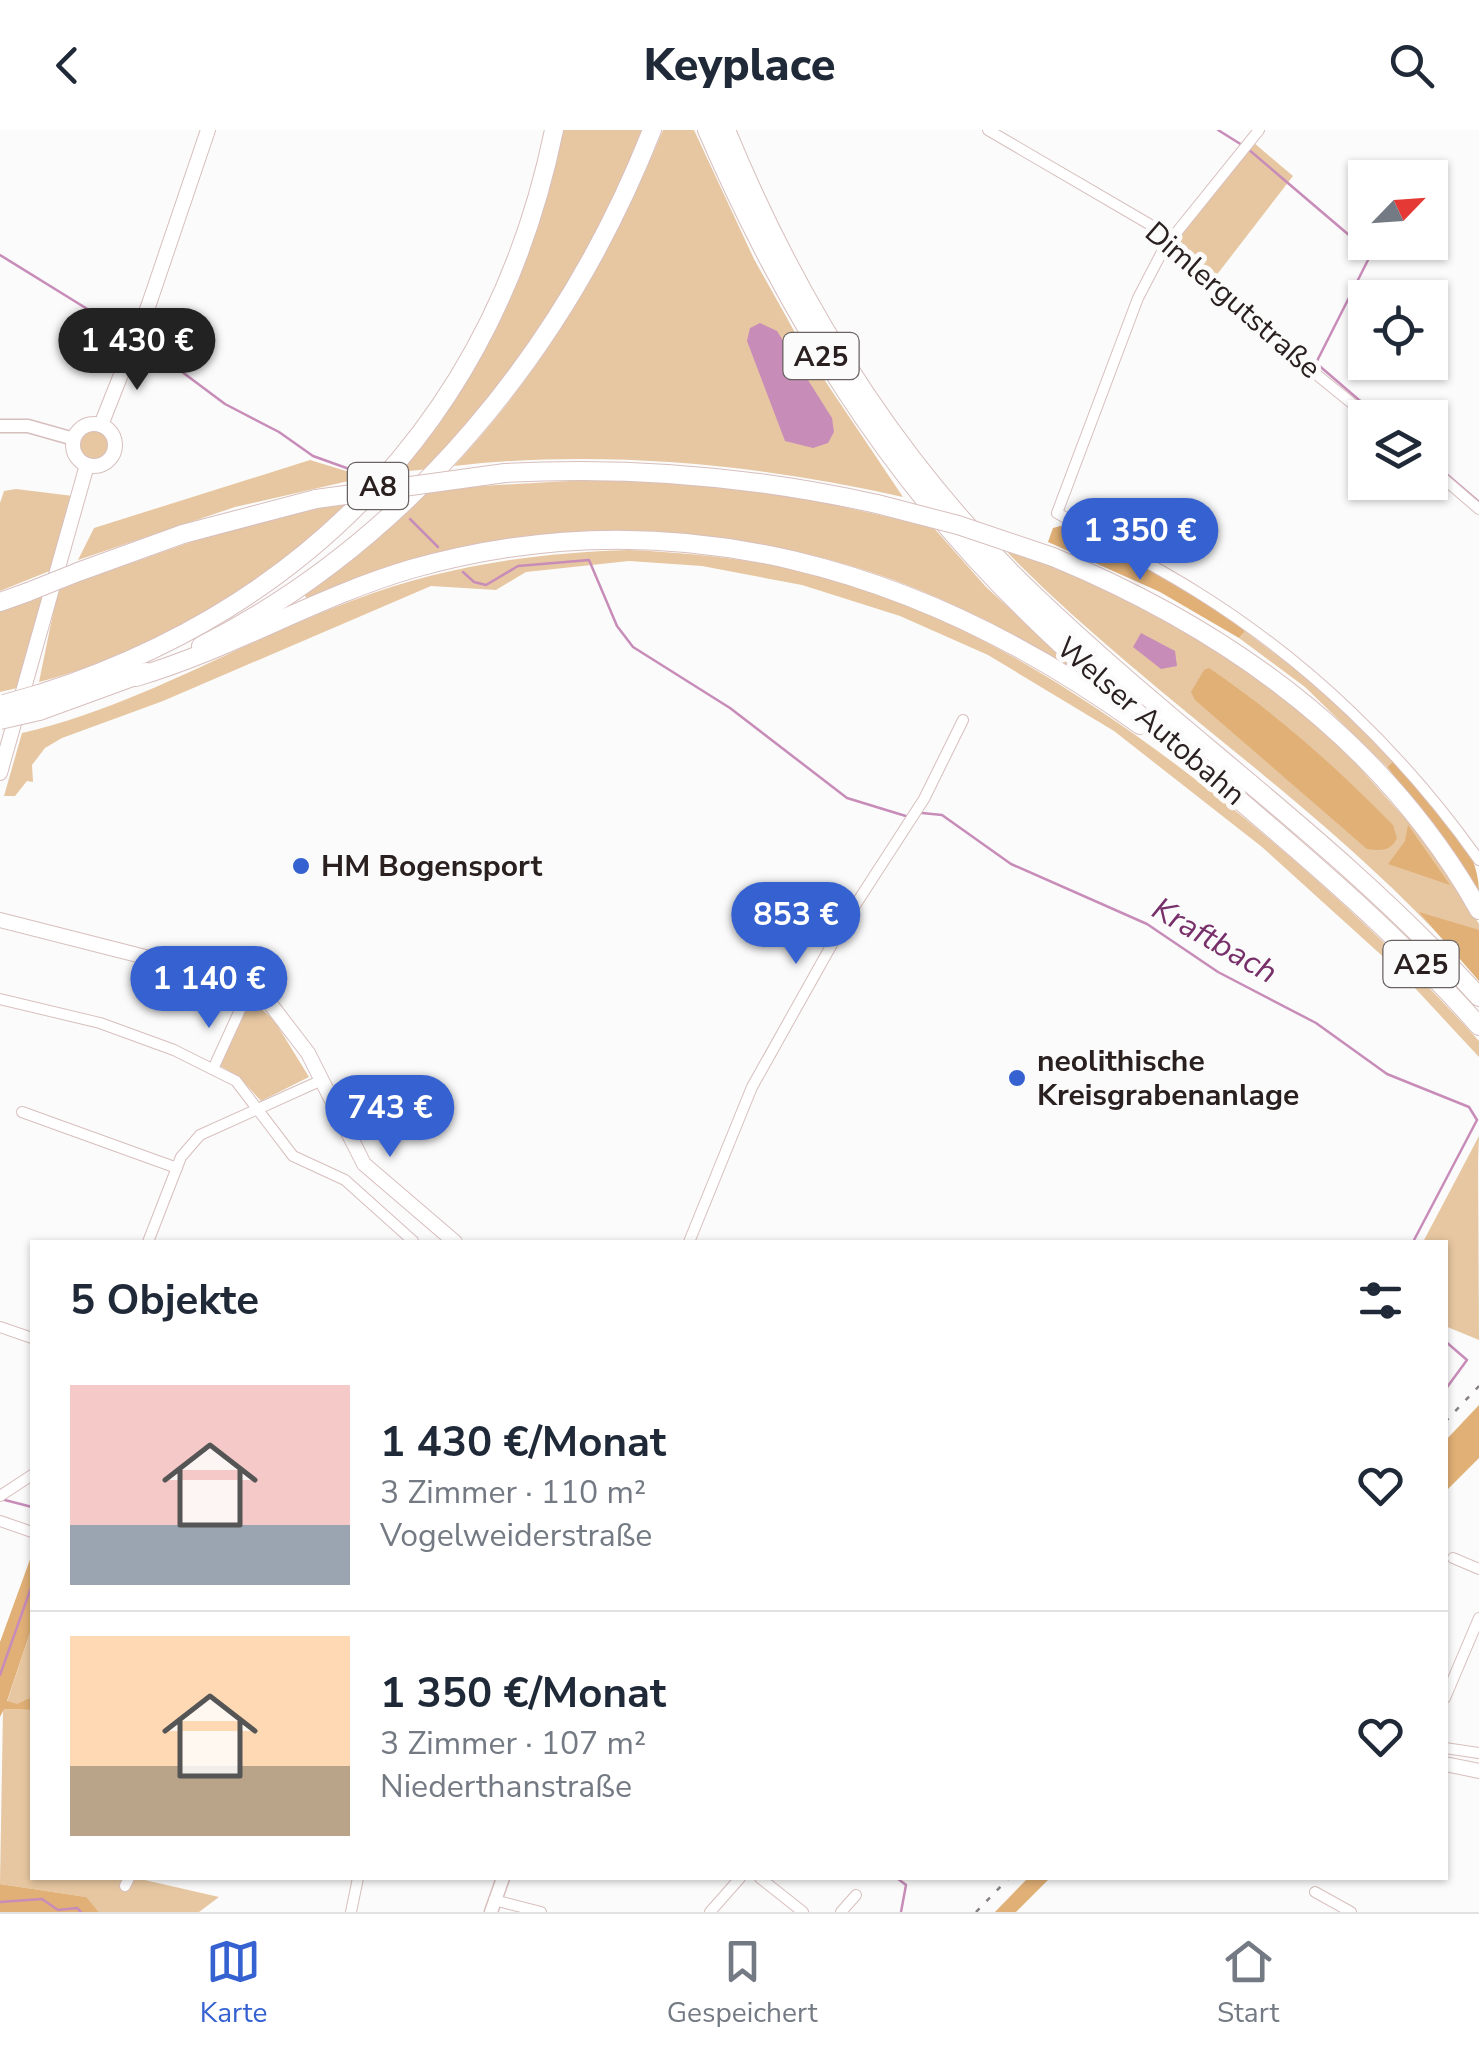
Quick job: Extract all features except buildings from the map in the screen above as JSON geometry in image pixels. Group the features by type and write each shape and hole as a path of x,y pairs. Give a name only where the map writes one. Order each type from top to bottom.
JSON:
{"highway":[{"name":"A8","path":"39,702 122,666 224,614 311,551 376,488 444,402 488,328 530,224 554,130"},
{"name":"A8","path":"1,709 136,677 209,642 302,584 372,530 442,464 519,374 567,303 614,220 652,130"},
{"name":"Welser Autobahn","path":"707,130 799,320 898,468 1028,614 1340,887 1479,1026"},
{"name":"Welser Autobahn","path":"726,130 770,229 838,352 950,506 1033,594 1316,836 1479,997"},
{"path":"0,602 198,529 316,499 505,473 680,474 778,485 877,504 958,525 1053,558 1111,581 1204,629 1313,709 1400,798 1479,910"},
{"path":"136,677 214,652 378,580 454,558 568,542 673,541 802,560 924,600 1066,675 1204,769"}],"main road":[{"path":"101,425 136,339 208,130"},
{"path":"101,425 111,433 114,451 106,462 88,465 77,458 74,440 81,428 101,425"},
{"path":"0,774 88,465"},
{"path":"0,920 248,986 281,1013 322,1080 364,1164 452,1240"},
{"path":"1448,1765 1479,1771"}],"street":[{"name":"Dimlergutstraße","path":"988,130 1170,240 1232,306 1348,400"},
{"path":"1259,130 1170,240 1138,298 1058,513 1200,594 1310,675 1405,766 1479,860"},
{"path":"0,426 28,426 74,440"},
{"path":"1448,482 1479,509"},
{"path":"690,1240 752,1087 845,921 924,799 963,720"},
{"path":"0,999 100,1023 213,1069 242,1086 293,1156 345,1180 412,1240"},
{"path":"213,1069 240,1010"},
{"path":"149,1240 177,1168 200,1136 322,1080"},
{"path":"22,1112 177,1168"},
{"path":"0,1326 30,1337"},
{"path":"1,1495 30,1477"},
{"path":"0,1521 30,1531"},
{"path":"1453,1558 1479,1569"},
{"path":"1448,1691 1479,1618"},
{"path":"1448,1749 1479,1754"},
{"path":"351,1912 358,1880"},
{"path":"502,1880 492,1906 540,1912"},
{"path":"710,1912 738,1880"},
{"path":"763,1880 803,1912"},
{"path":"1315,1892 1351,1912"},
{"path":"841,1912 856,1895"}],"shaded area":[{"path":"562,130 642,130 587,254 534,341 428,469 400,472 456,394 503,312 539,224"},
{"path":"663,130 694,130 754,259 807,354 903,497 792,476 680,463 566,459 454,466 519,389 574,308 621,222"},
{"path":"1253,142 1293,176 1212,281 1175,238"},
{"path":"760,323 777,331 832,418 834,432 828,443 813,448 785,441 747,341 750,328"},
{"path":"93,429 104,434 109,445 104,456 93,461 82,456 77,445 82,434"},
{"path":"310,460 366,477 235,507 78,560 94,528"},
{"path":"603,479 691,482 786,494 933,527 986,587 1081,673 1078,676 938,598 862,569 783,549 703,538 623,534 542,539 462,552 384,572 307,599 304,594 360,554 429,489"},
{"path":"4,491 73,496 52,570 0,591 0,503"},
{"path":"350,502 281,561 206,611 125,652 39,682 58,589 239,525"},
{"path":"1068,524 1202,600 1245,631 1239,638 1160,592 1048,542 1053,528"},
{"path":"1004,549 1108,587 1254,672 1326,730 1436,853 1479,924 1479,980 1368,865 1122,658"},
{"path":"629,550 765,564 864,588 974,636 1052,680 1131,732 1284,851 1355,915 1479,1041 1479,1057 1400,972 1262,847 1114,731 988,655 900,616 802,585 702,566 629,561 526,572 496,590 431,586 163,701 62,738 45,748 32,765 33,782 27,781 15,796 4,796 22,733 108,707 312,616 388,588 455,570 558,554"},
{"path":"43,595 17,688 0,692 0,611"},
{"path":"1245,631 1325,692 1396,759 1387,767 1305,687 1239,638"},
{"path":"1141,633 1175,651 1177,666 1161,669 1133,647"},
{"path":"1209,668 1282,723 1371,803 1393,825 1397,838 1392,845 1381,850 1367,849 1195,700 1191,692"},
{"path":"1396,759 1461,837 1477,873 1479,892 1443,837 1387,767"},
{"path":"1408,825 1450,885 1388,864 1405,841"},
{"path":"1419,912 1479,930 1479,981"},
{"path":"251,1000 274,1020 309,1077 261,1101 238,1076 218,1065"},
{"path":"1479,1136 1479,1340 1448,1327 1448,1240 1424,1240"},
{"path":"1479,1405 1479,1458 1448,1489 1448,1438"},
{"path":"30,1560 30,1633 7,1701 17,1704 30,1698 30,1710 4,1709 0,1717 0,1642"},
{"path":"30,1633 30,1698 17,1705 7,1702"},
{"path":"3,1709 30,1710 30,1880 145,1880 219,1897 199,1912 99,1912 85,1897 0,1884"},
{"path":"1026,1880 1048,1880 1016,1912 995,1912"},
{"path":"0,1884 86,1897 99,1912 0,1912"}],"waterway":[{"path":"1218,130 1242,145"},
{"path":"1248,149 1363,247 1368,260 1316,363 1359,400"},
{"path":"0,255 131,336"},
{"path":"142,342 225,404 279,432 313,456 366,475"},
{"path":"1448,475 1479,502"},
{"path":"410,519 438,547"},
{"path":"463,572 474,582 486,585 518,566 589,560 617,626 633,647 730,708 847,798 909,817"},
{"name":"Kraftbach","path":"922,813 942,815 1011,864 1147,924 1218,972 1316,1023 1387,1074 1469,1107 1477,1120 1414,1240"},
{"path":"1448,1344 1467,1360 1448,1386"},
{"path":"1,1499 30,1506"},
{"path":"0,1675 30,1591"},
{"path":"900,1880 906,1885 901,1912"},
{"path":"0,1902 42,1899 58,1910 77,1908 81,1912"}],"railway":[{"path":"1448,1419 1479,1386"},
{"path":"976,1912 1007,1880"}],"place":[{"name":"HM Bogensport","path":"301,866"},
{"name":"neolithische Kreisgrabenanlage","path":"1017,1078"}]}
